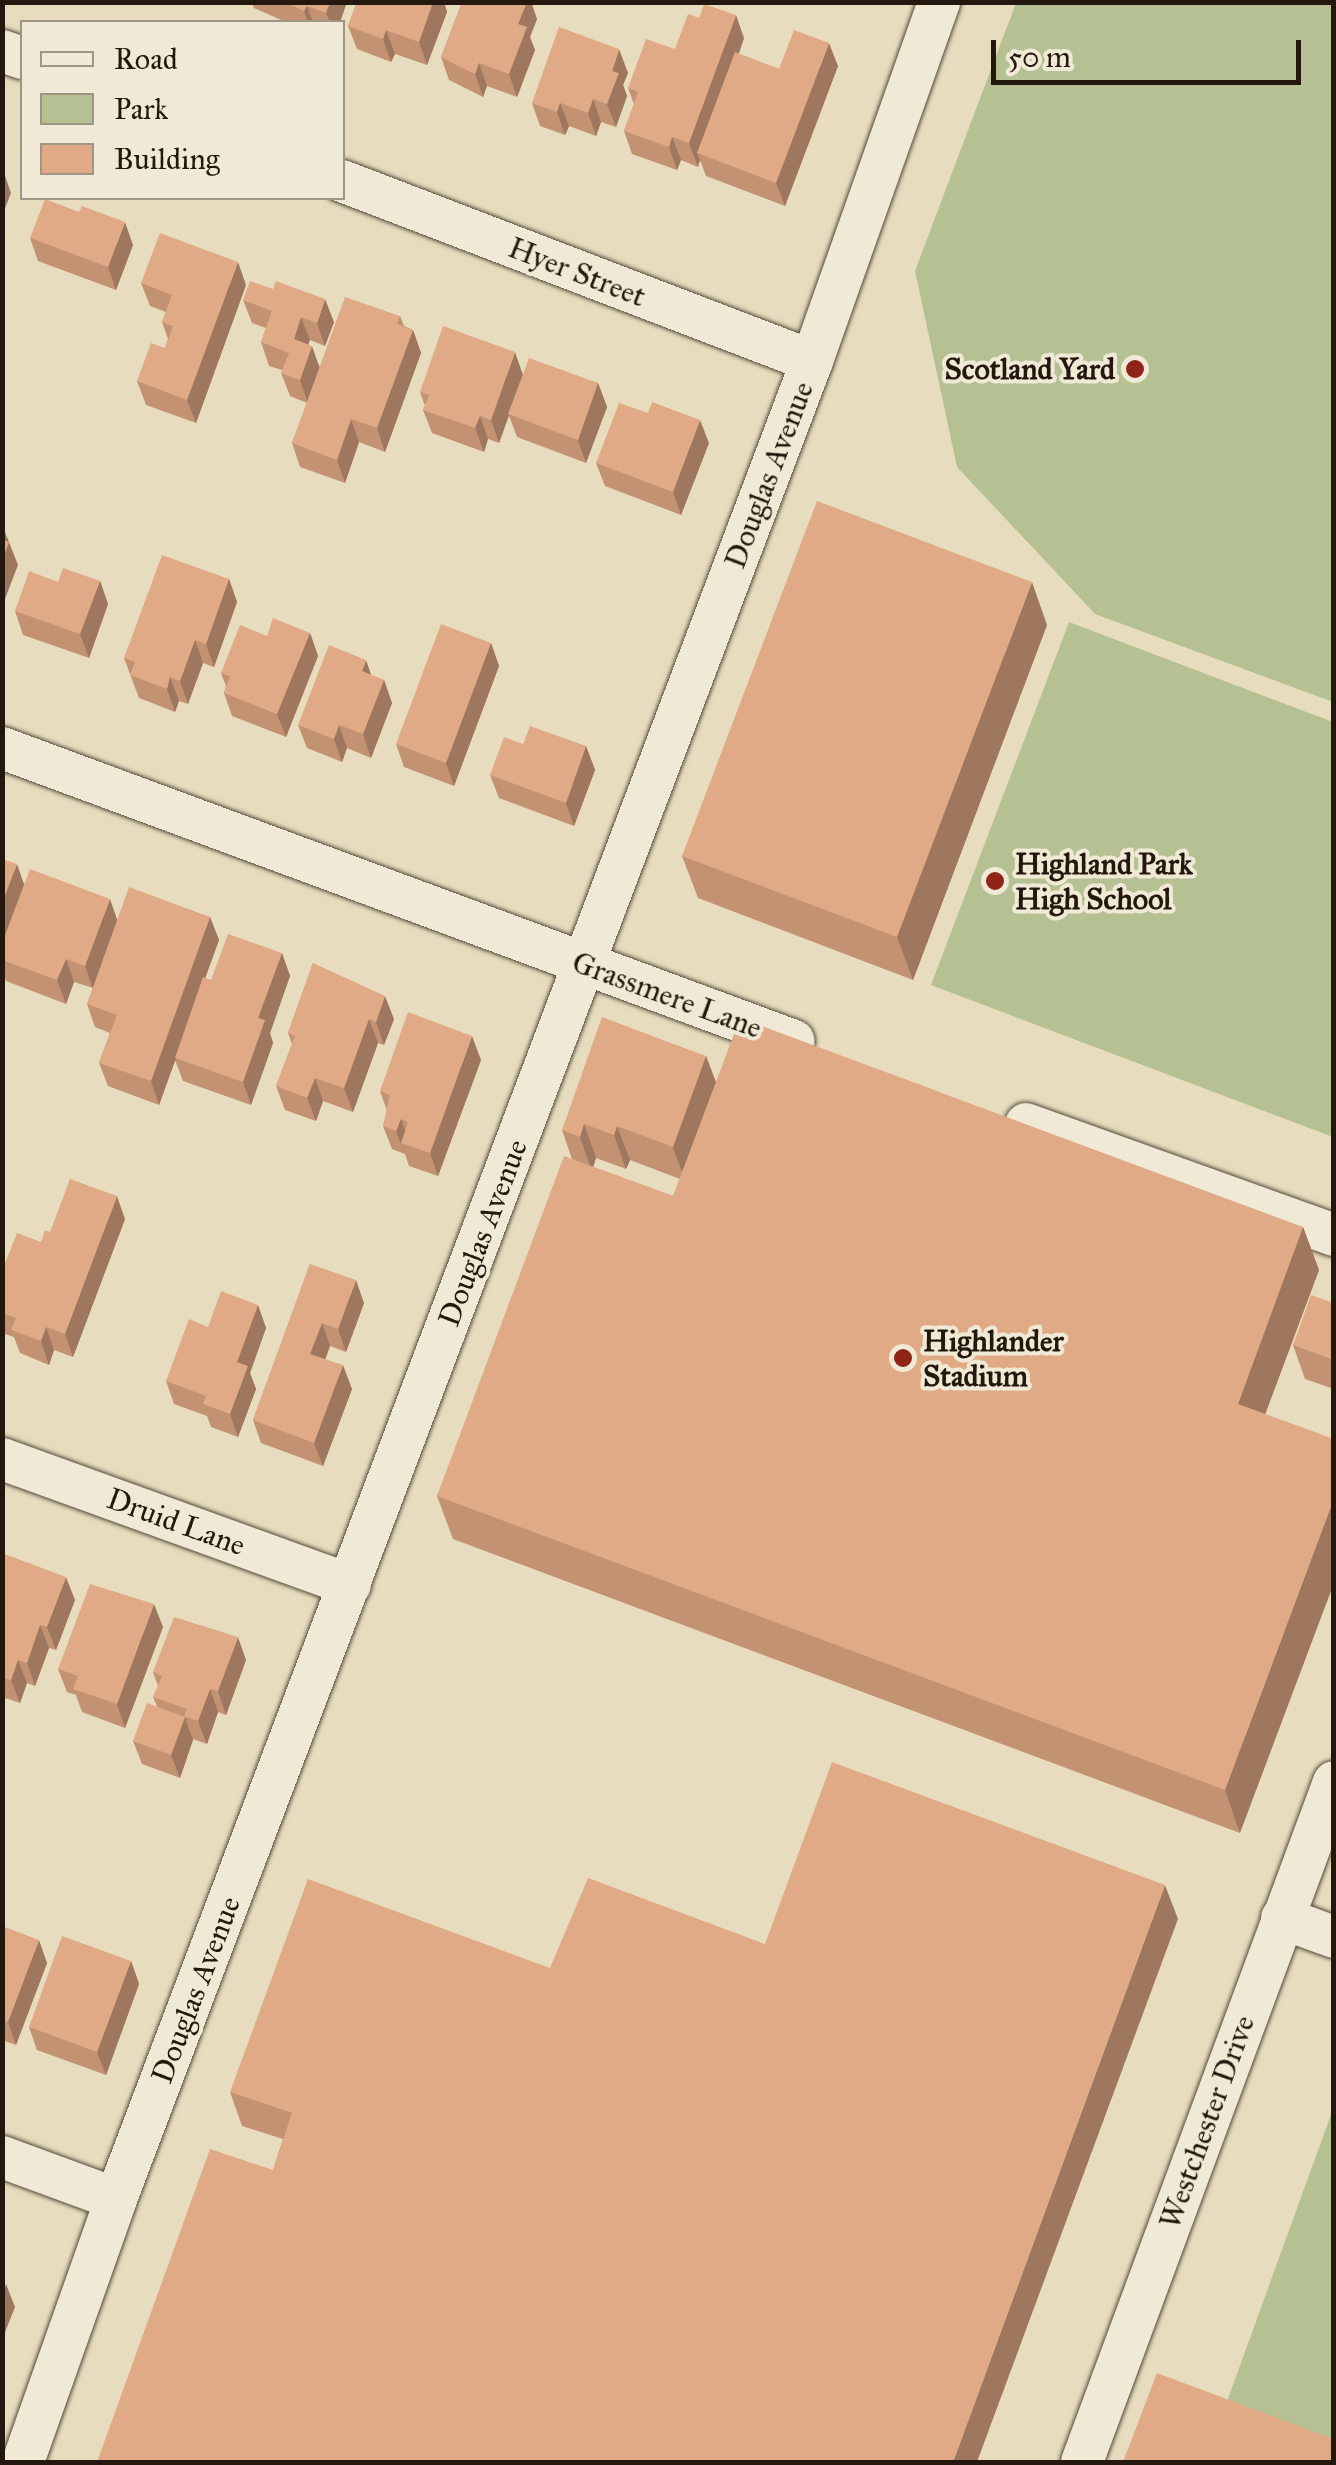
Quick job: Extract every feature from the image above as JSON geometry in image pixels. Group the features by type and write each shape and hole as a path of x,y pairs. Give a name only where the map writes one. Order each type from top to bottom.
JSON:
{"street":[{"name":"Douglas Avenue","path":"23,2462 116,2199 812,361 939,2"},
{"name":"Hyer Street","path":"345,182 812,361"},
{"name":"Grassmere Lane","path":"2,748 828,1054"},
{"path":"997,1114 1334,1235"},
{"name":"Druid Lane","path":"2,1459 350,1585"},
{"name":"Westchester Drive","path":"1082,2462 1334,1782"},
{"path":"1282,1918 1334,1937"},
{"path":"2,2157 116,2199"}],"green space":[{"name":"Scotland Yard","path":"1016,3 1333,3 1333,702 1095,614 957,467 915,271"},
{"path":"1069,622 1333,722 1333,1137 931,985"},
{"path":"1333,2109 1333,2459 1221,2418"}],"building":[{"path":"285,2 330,2 326,13 307,6 304,11"},
{"path":"357,2 433,2 419,42 386,30 383,39 348,26"},
{"path":"462,2 527,2 518,24 527,27 509,74 479,63 475,74 441,57"},
{"path":"704,4 736,15 689,143 672,137 669,147 624,131 638,92 628,88 646,39 675,49 688,14 699,18"},
{"path":"559,27 619,49 612,71 619,73 607,104 593,99 588,113 560,103 557,112 532,103"},
{"path":"794,30 829,43 776,183 697,153 735,52 779,69"},
{"path":"45,200 79,212 82,206 125,222 108,267 30,238"},
{"path":"160,233 238,262 187,400 137,381 151,343 165,348 173,326 162,322 172,295 141,283"},
{"path":"250,281 273,289 276,281 325,299 317,323 301,317 294,339 312,346 300,380 281,373 289,353 261,342 272,311 243,300"},
{"path":"345,297 400,316 397,324 413,330 377,428 351,419 337,460 292,443"},
{"path":"443,326 515,352 491,420 480,416 475,428 423,410 429,395 420,392"},
{"path":"529,358 598,383 578,440 508,414"},
{"path":"652,402 700,420 673,492 596,463 619,403 648,413"},
{"path":"817,501 1032,582 897,937 682,856"},
{"path":"2,540 9,542 2,560"},
{"path":"162,555 229,579 206,644 195,640 180,681 170,677 167,689 130,675 135,662 124,658"},
{"path":"63,568 100,581 80,634 15,611 29,571 58,582"},
{"path":"273,618 310,633 277,714 224,693 230,676 221,673 240,625 267,636"},
{"path":"441,624 491,643 446,763 396,744"},
{"path":"329,645 366,660 362,671 384,680 363,734 339,725 334,739 298,725"},
{"path":"530,726 586,746 566,803 490,775 504,737 523,744"},
{"path":"2,859 17,864 2,903"},
{"path":"30,869 110,899 85,966 66,959 57,980 2,960 2,943"},
{"path":"129,887 210,917 151,1081 99,1063 117,1015 87,1004"},
{"path":"228,934 282,953 258,1018 265,1020 243,1082 175,1058 203,977 211,980"},
{"path":"313,963 385,996 376,1022 369,1019 344,1088 315,1078 307,1098 276,1086 295,1036 288,1033"},
{"path":"408,1012 472,1036 430,1153 401,1143 408,1122 401,1119 396,1131 383,1126 390,1095 380,1091"},
{"path":"602,1017 706,1056 673,1147 617,1126 614,1135 584,1124 580,1137 562,1130"},
{"name":"Highlander Stadium","path":"740,1018 1303,1227 1238,1404 1334,1439 1334,1498 1225,1790 437,1496 564,1156 673,1196"},
{"path":"70,1179 117,1196 65,1334 46,1327 41,1341 11,1330 16,1318 2,1313 2,1271 17,1233 41,1242 45,1230 50,1232"},
{"path":"310,1264 356,1280 338,1329 322,1323 310,1354 343,1365 314,1443 253,1420"},
{"path":"221,1291 258,1305 237,1362 248,1366 230,1414 203,1404 206,1396 166,1381 189,1319 208,1327"},
{"path":"1311,1295 1331,1302 1334,1296 1334,1360 1293,1345"},
{"path":"2,1553 66,1577 47,1627 40,1625 27,1663 18,1660 11,1680 2,1677"},
{"path":"90,1584 154,1604 117,1704 73,1689 78,1676 58,1669"},
{"path":"174,1617 238,1637 218,1691 210,1689 198,1721 184,1716 187,1709 153,1697 162,1676 153,1672"},
{"path":"147,1703 185,1717 171,1755 133,1741"},
{"path":"832,1762 1165,1885 953,2462 97,2462 210,2149 273,2170 292,2113 230,2092 308,1879 550,1968 588,1878 765,1944"},
{"path":"2,1926 39,1940 8,2022 2,2020"},
{"path":"62,1936 131,1961 97,2052 29,2027"},
{"path":"1157,2373 1334,2439 1334,2462 1123,2462"}],"place":[{"name":"Scotland Yard","path":"1135,369"},
{"name":"Highland Park High School","path":"995,881"},
{"name":"Highlander Stadium","path":"903,1358"}]}
